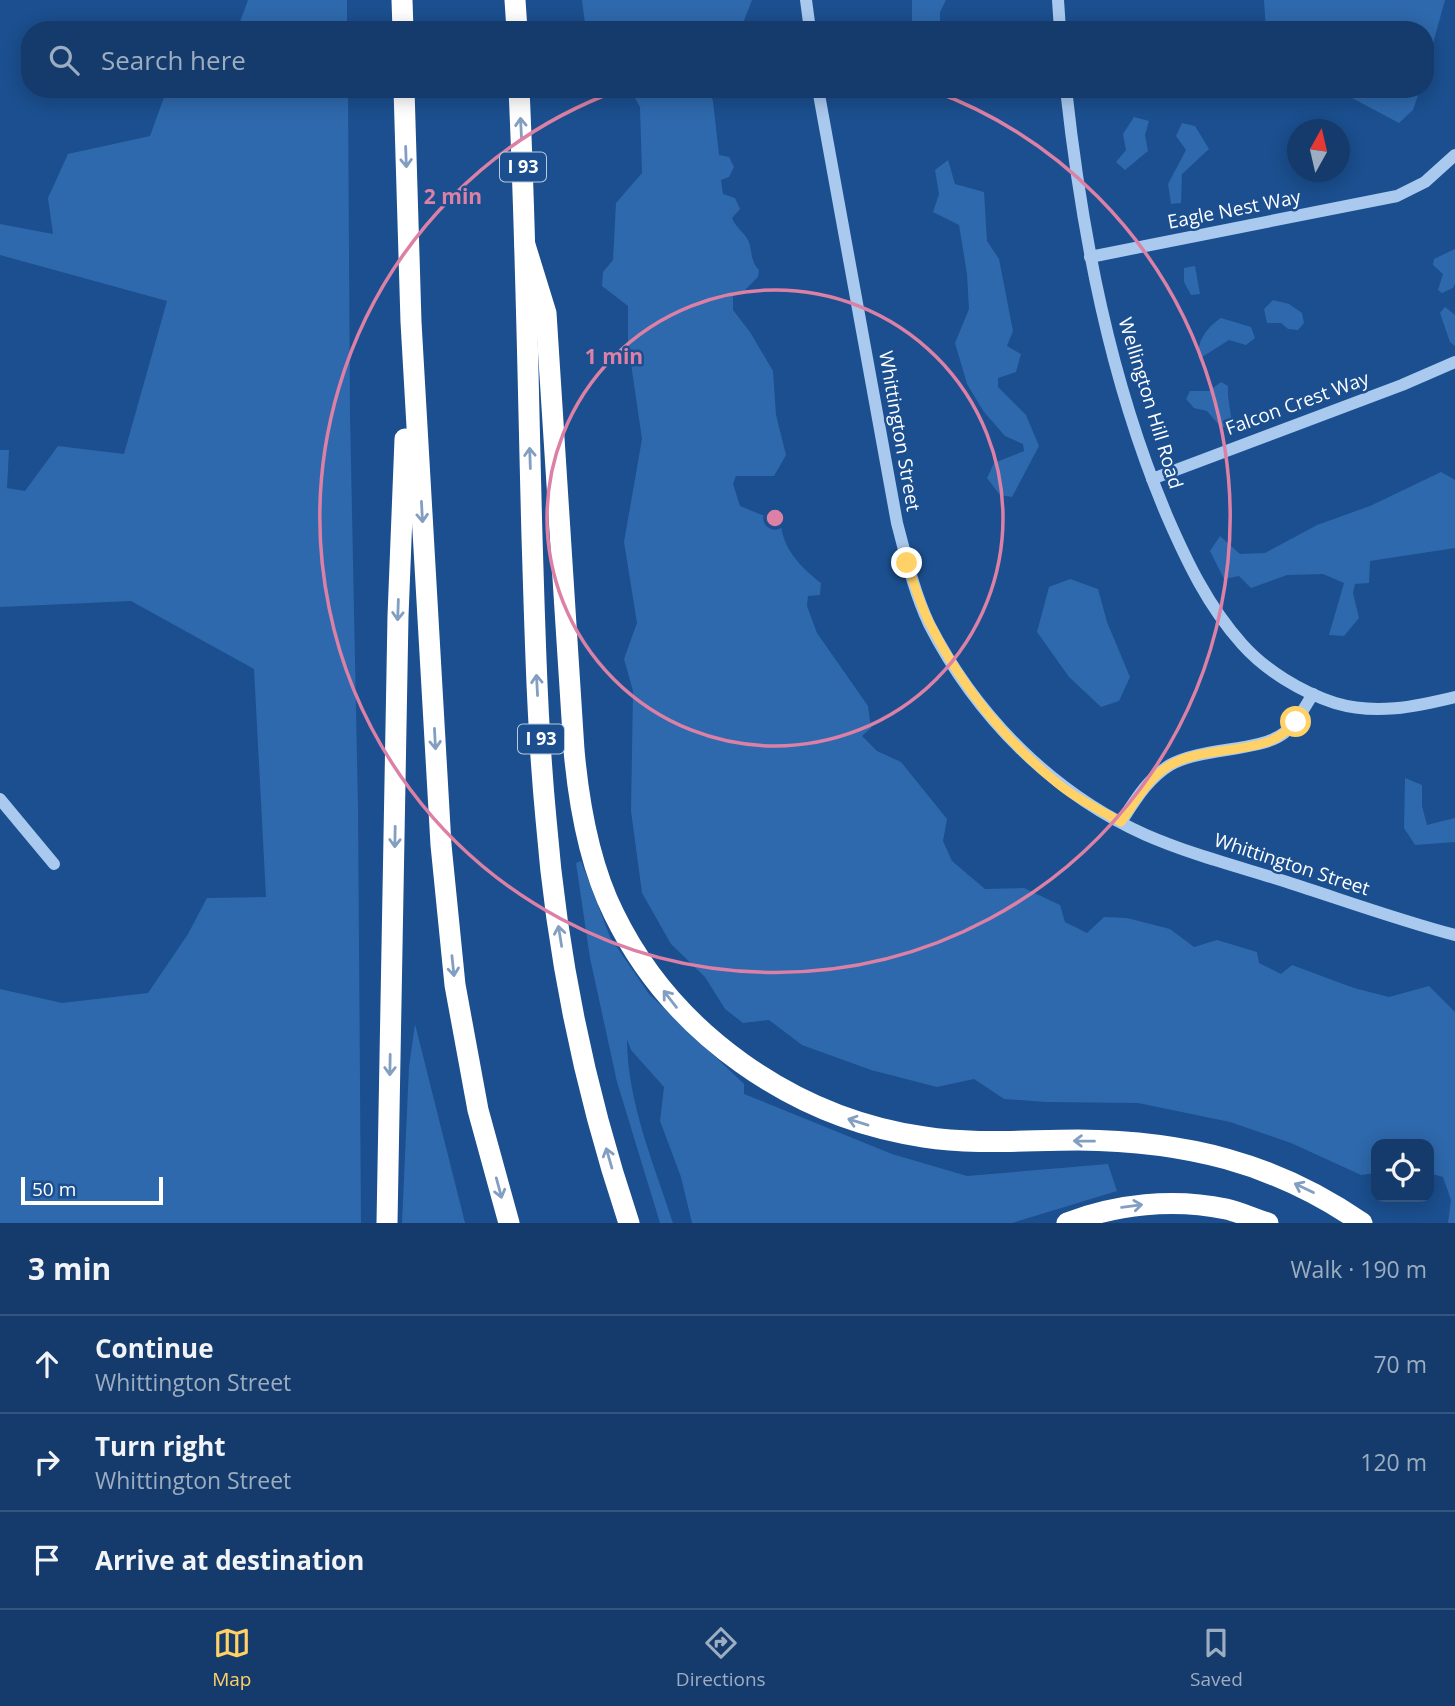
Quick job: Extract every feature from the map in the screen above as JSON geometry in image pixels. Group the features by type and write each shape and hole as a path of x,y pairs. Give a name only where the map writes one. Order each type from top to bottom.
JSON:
{"highway":[{"path":"402,0 402,21"},
{"path":"515,0 516,21"},
{"path":"404,98 411,321 441,845 455,985 478,1110 509,1223"},
{"name":"I 93","path":"519,98 536,651 545,819 556,908 580,1048 597,1117 629,1223"},
{"path":"524,245 546,313 574,750 581,809 597,873 614,914 635,952 675,1006 724,1051 779,1088 840,1116 882,1129 926,1138 1146,1143 1189,1149 1232,1159 1274,1174 1333,1203 1362,1223"},
{"path":"387,1223 398,615 411,321"},
{"path":"1067,1223 1095,1212 1138,1205 1182,1204 1227,1209 1268,1223"}],"street":[{"path":"806,0 809,21"},
{"path":"1058,0 1059,21"},
{"name":"Whittington Street","path":"820,98 897,523 907,563 929,622 962,679 1007,735 1063,788 1121,822 1176,847 1455,935"},
{"name":"Wellington Hill Road","path":"1067,98 1079,196 1114,361 1152,479 1206,597 1244,646 1270,669 1313,694 1335,703 1362,709 1392,710 1455,697"},
{"name":"Eagle Nest Way","path":"1090,257 1397,196 1425,182 1455,155"},
{"name":"Falcon Crest Way","path":"1152,479 1402,385 1455,362"},
{"path":"1121,822 1140,793 1169,766 1189,757 1276,738 1296,722 1313,694"},
{"path":"0,799 54,864"}],"shaded area":[{"path":"248,0 347,0 347,21 240,21"},
{"path":"582,0 752,0 744,21 585,21"},
{"path":"912,0 946,0 940,12 940,21 912,21"},
{"path":"1264,0 1445,0 1434,40 1434,21 1265,21"},
{"path":"164,98 348,98 361,1223 0,1223 0,989 62,1003 148,993 188,934 207,898 266,897 254,669 131,601 0,607 0,450 9,450 7,488 25,491 58,446 124,454 167,301 0,255 0,224 53,234 48,198 68,154 150,136"},
{"path":"635,98 712,98 719,155 729,157 734,167 729,177 721,180 723,194 735,198 740,209 732,218 749,242 753,260 759,270 758,277 742,293 733,296 733,310 750,332 773,371 776,415 786,455 774,476 736,476 733,484 740,506 762,515 781,516 783,536 792,554 821,583 820,595 808,596 807,606 817,633 868,706 871,728 862,736 877,751 901,762 947,819 943,841 952,861 985,889 1024,888 1060,905 1065,922 1087,933 1104,917 1127,918 1170,929 1194,947 1217,940 1257,952 1259,963 1281,974 1292,965 1354,988 1389,997 1429,986 1455,1012 1455,1223 1448,1223 1451,1200 1443,1177 1434,1174 1434,1139 1371,1139 1371,1174 1361,1175 1291,1143 1230,1122 1138,1103 1004,1099 974,1079 937,1087 871,1070 802,1045 769,1020 743,1023 725,1009 705,977 671,944 642,893 631,811 633,691 624,659 637,623 624,542 642,439 628,343 628,306 602,286 603,272 613,260 616,203 642,173 640,107"},
{"path":"1352,98 1417,98 1413,110 1399,123"},
{"path":"1134,117 1149,121 1145,135 1148,151 1125,170 1116,162 1126,150 1123,134"},
{"path":"1182,123 1195,126 1209,149 1182,174 1181,203 1171,204 1168,184 1186,150 1176,136"},
{"path":"948,160 955,184 984,192 987,241 999,259 1013,331 1007,346 1021,354 1016,372 998,378 998,387 1026,415 1039,446 1012,497 1000,495 987,478 994,463 1024,451 1023,444 1005,436 984,412 967,384 955,343 969,309 967,274 959,225 933,212 939,194 935,170"},
{"path":"1455,249 1455,284 1453,288 1442,293 1438,290 1443,274 1433,265 1434,259"},
{"path":"1195,266 1200,294 1191,295 1184,282 1184,268"},
{"path":"1273,300 1289,304 1302,313 1304,323 1298,330 1288,329 1281,323 1267,323 1264,309"},
{"path":"1445,307 1455,315 1455,346 1450,342 1440,313"},
{"path":"1221,318 1251,327 1255,338 1246,345 1229,340 1199,359 1199,347 1204,336"},
{"path":"1221,382 1228,386 1232,428 1220,426 1207,411 1194,408 1186,399 1190,391 1209,391"},
{"path":"1441,472 1455,480 1455,548 1370,561 1369,583 1355,584 1353,593 1359,618 1344,636 1329,635 1344,583 1323,574 1287,575 1251,588 1239,576 1224,579 1210,551 1220,536 1240,554 1265,553 1317,525 1370,506"},
{"path":"1070,579 1098,589 1107,622 1130,677 1119,701 1101,707 1069,677 1037,632 1049,587"},
{"path":"1405,778 1422,785 1422,806 1427,825 1455,818 1455,842 1415,845 1404,828"},
{"path":"581,861 610,937 649,994 744,1084 744,1094 892,1154 967,1176 1108,1164 1117,1191 1012,1223 692,1223 681,1177 660,1121 664,1087 631,1050 627,1039 628,1062 637,1109 673,1223 660,1223 617,1082 590,958 576,863"},
{"path":"415,1024 465,1223 402,1223 409,1067"}],"route":[{"path":"907,563 929,622 943,649 985,710 1007,735 1063,788 1121,822 1140,793 1169,766 1189,757 1269,741 1283,734 1296,722"}]}
